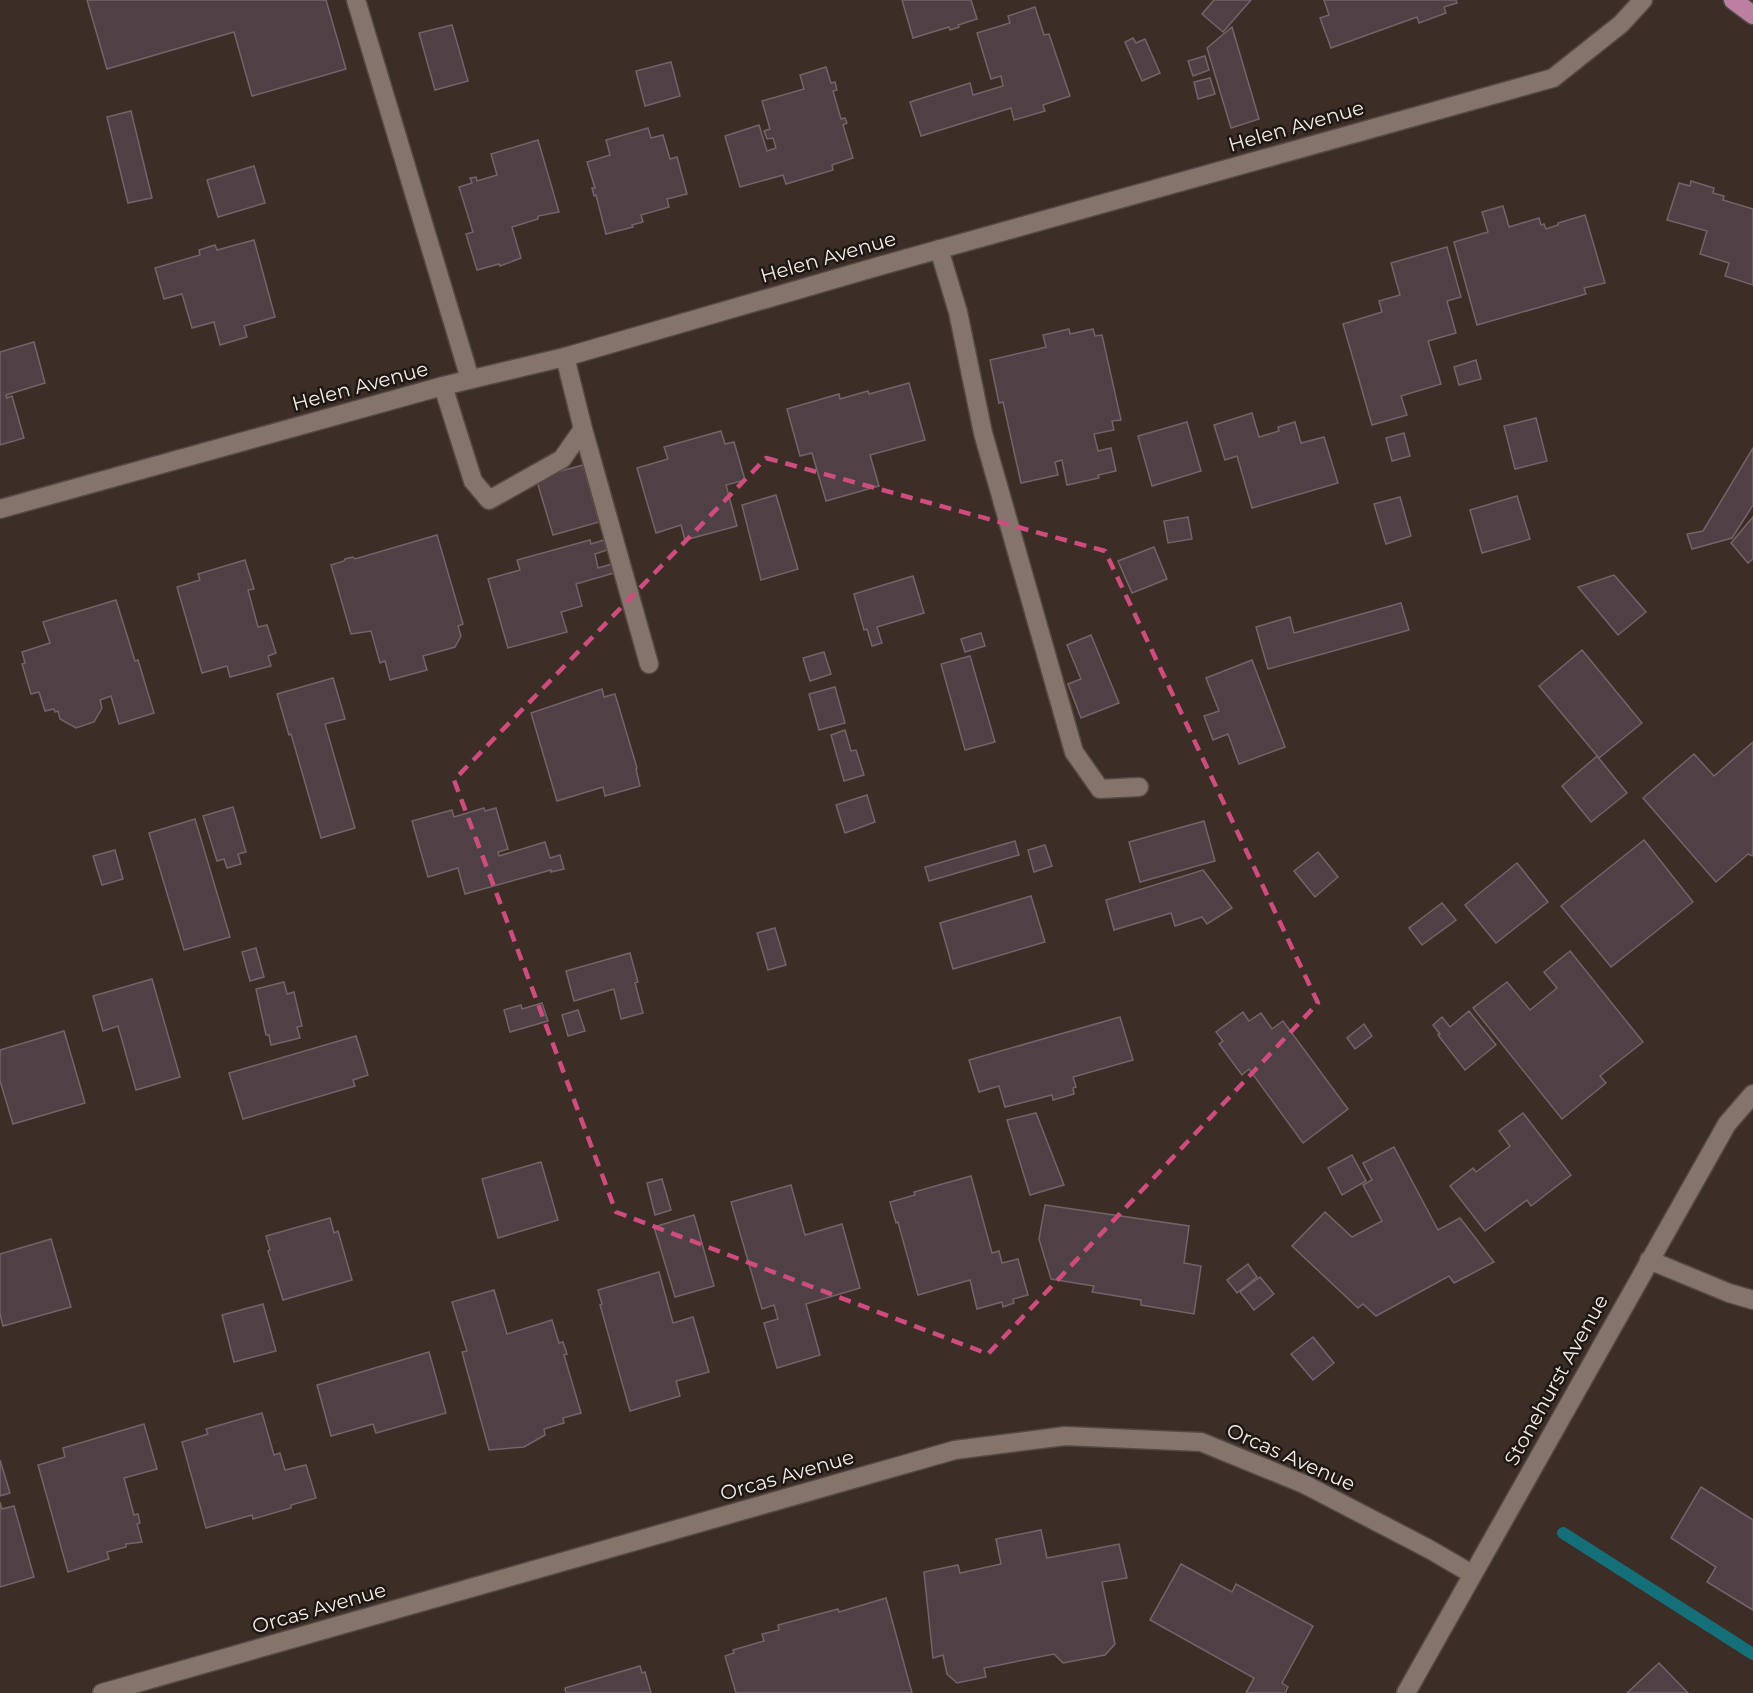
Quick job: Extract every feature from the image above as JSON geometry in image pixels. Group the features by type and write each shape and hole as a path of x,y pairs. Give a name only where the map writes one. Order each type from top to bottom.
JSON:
{"main road":[{"path":"1733,0 1753,15"}],"street":[{"path":"356,0 470,379"},
{"name":"Helen Avenue","path":"0,509 443,386 565,357 939,249 1553,78 1622,24 1643,0"},
{"path":"939,249 958,312 983,433 1074,752 1100,789 1139,787"},
{"path":"565,357 582,429 649,664"},
{"path":"443,386 473,481 489,500 562,459 582,429"},
{"name":"Stonehurst Avenue","path":"1406,1693 1727,1124 1753,1094"},
{"path":"1649,1260 1729,1293 1753,1300"},
{"name":"Orcas Avenue","path":"102,1693 955,1450 1065,1436 1201,1442 1304,1484 1472,1574"}],"highlighted area":[{"path":"766,458 1105,551 1318,1003 988,1354 616,1212 454,780"}],"building":[{"path":"87,0 326,0 346,69 252,96 234,32 107,69"},
{"path":"902,0 971,0 977,19 950,30 949,27 913,38"},
{"path":"1214,0 1251,0 1223,32 1202,14"},
{"path":"1324,0 1456,0 1457,3 1444,7 1446,13 1419,23 1417,17 1331,48 1320,18 1329,15"},
{"path":"1035,7 1044,35 1049,34 1070,96 1043,105 1045,111 1014,120 1011,108 921,136 910,102 970,83 973,95 1003,86 1001,76 991,79 977,33 1010,23 1008,16"},
{"path":"452,25 468,81 435,90 419,33"},
{"path":"1232,27 1259,119 1231,128 1207,48"},
{"path":"1133,38 1136,43 1145,39 1160,73 1142,81 1125,42"},
{"path":"1205,56 1209,70 1193,76 1188,61"},
{"path":"671,62 680,96 645,106 636,71"},
{"path":"826,67 831,83 835,82 837,90 833,91 841,119 845,118 847,123 843,125 853,158 832,165 833,170 786,184 783,175 740,187 725,136 759,125 767,151 776,148 773,138 767,139 764,131 770,129 762,101 804,89 800,75"},
{"path":"1210,78 1215,94 1198,99 1194,82"},
{"path":"131,111 152,198 128,203 107,117"},
{"path":"648,128 651,138 663,135 670,159 677,157 687,194 667,199 669,207 641,215 643,222 632,225 633,227 606,234 596,195 594,196 592,188 595,188 587,162 610,155 606,140"},
{"path":"538,140 559,212 538,216 538,219 512,227 521,258 500,266 499,264 477,270 466,234 473,232 459,187 472,183 470,178 476,177 477,181 497,175 491,154"},
{"path":"254,166 265,203 218,217 207,180"},
{"path":"1691,181 1714,188 1713,193 1724,196 1723,200 1753,209 1753,285 1725,276 1729,263 1700,254 1707,231 1667,220 1679,183 1690,186"},
{"path":"1503,206 1509,227 1539,218 1541,225 1544,224 1546,229 1585,215 1605,283 1584,288 1586,294 1477,325 1454,242 1488,232 1482,212"},
{"path":"254,240 275,317 244,326 247,337 220,345 214,322 192,328 182,294 164,299 155,268 200,255 199,250 215,245 217,250"},
{"path":"1447,247 1461,297 1447,301 1456,333 1428,341 1441,384 1401,396 1407,415 1372,425 1343,324 1382,312 1379,301 1400,295 1391,263"},
{"path":"1069,329 1070,334 1093,329 1095,336 1102,335 1121,420 1112,421 1114,430 1094,434 1098,451 1111,448 1116,471 1098,475 1099,478 1067,485 1062,460 1055,462 1058,475 1021,483 1003,402 999,403 990,360 1046,347 1043,335"},
{"path":"34,342 45,383 6,395 7,398 12,396 24,438 0,445 0,352"},
{"path":"1476,360 1481,379 1459,385 1454,367"},
{"path":"909,383 925,440 870,455 879,486 826,501 812,453 800,456 787,409 839,394 840,399"},
{"path":"1252,413 1259,437 1279,431 1278,427 1295,422 1301,443 1324,437 1338,483 1252,508 1237,456 1225,460 1214,425"},
{"path":"1536,418 1547,461 1515,469 1504,426"},
{"path":"1187,422 1201,471 1152,486 1138,436"},
{"path":"721,431 725,444 734,442 745,480 726,485 737,526 685,540 681,525 656,533 637,468 668,459 664,447"},
{"path":"1404,433 1410,456 1392,461 1386,438"},
{"path":"1753,448 1753,505 1732,538 1692,549 1687,534 1703,531"},
{"path":"583,465 599,522 553,535 536,478"},
{"path":"776,495 798,569 761,580 742,505"},
{"path":"1517,496 1530,539 1482,553 1470,510"},
{"path":"1400,497 1411,536 1386,544 1374,504"},
{"path":"1188,517 1192,539 1168,543 1164,521"},
{"path":"1753,517 1753,559 1748,563 1731,543"},
{"path":"437,535 463,624 458,626 461,636 455,647 423,656 427,670 390,680 385,661 380,663 371,631 351,634 331,565 345,559 353,557 355,559"},
{"path":"590,540 591,544 604,540 607,550 595,554 598,568 612,564 614,573 576,584 582,606 561,612 567,632 508,648 488,579 520,570 517,560"},
{"path":"1154,547 1167,579 1132,593 1118,561"},
{"path":"245,560 254,589 248,590 258,627 267,625 276,653 268,656 271,666 230,677 227,666 202,673 177,587 200,580 198,574"},
{"path":"1614,575 1646,612 1618,635 1578,587"},
{"path":"913,576 924,613 877,627 882,643 872,646 867,629 864,630 854,594"},
{"path":"116,600 154,713 119,724 111,696 100,700 102,708 94,722 76,728 60,719 58,711 55,712 54,709 45,711 39,692 31,694 22,664 25,663 22,652 50,643 43,622"},
{"path":"1401,603 1409,630 1268,669 1256,627 1290,617 1294,633"},
{"path":"981,633 985,646 965,652 961,639"},
{"path":"1091,635 1119,703 1081,718 1068,684 1081,679 1067,645"},
{"path":"1582,650 1642,723 1599,758 1539,686"},
{"path":"824,652 831,674 810,681 803,658"},
{"path":"970,656 995,742 965,750 941,664"},
{"path":"1252,660 1285,747 1239,764 1228,734 1213,740 1204,716 1219,711 1206,678"},
{"path":"333,678 345,719 325,724 355,828 321,838 277,694"},
{"path":"835,687 845,723 819,730 809,694"},
{"path":"602,689 604,697 615,694 637,768 640,786 605,796 603,787 557,801 531,713"},
{"path":"845,730 851,751 856,750 864,775 844,781 831,735"},
{"path":"1753,742 1753,856 1748,854 1716,882 1643,798 1694,754 1714,776"},
{"path":"1597,756 1627,793 1591,822 1562,786"},
{"path":"867,795 875,822 845,833 836,805"},
{"path":"233,807 246,852 238,854 241,864 227,868 224,859 217,861 203,816"},
{"path":"484,808 485,811 496,808 508,849 498,852 499,856 545,842 550,858 560,855 564,869 551,872 551,870 465,894 458,868 428,877 412,821 452,810 454,817"},
{"path":"195,819 230,937 184,950 149,833"},
{"path":"1204,821 1215,861 1140,882 1129,842"},
{"path":"1644,840 1693,902 1611,967 1561,906"},
{"path":"1015,841 1019,855 929,881 925,867"},
{"path":"1045,845 1052,866 1034,872 1028,850"},
{"path":"115,850 123,879 102,885 93,856"},
{"path":"1318,852 1338,877 1315,897 1294,871"},
{"path":"1517,863 1548,902 1496,943 1465,905"},
{"path":"1203,870 1232,908 1207,924 1202,917 1175,926 1171,913 1114,930 1106,900"},
{"path":"1031,896 1045,942 953,969 940,923"},
{"path":"1442,903 1456,920 1422,945 1409,928"},
{"path":"775,928 786,965 768,970 757,933"},
{"path":"256,948 264,977 250,981 242,952"},
{"path":"1570,951 1643,1042 1600,1076 1606,1083 1562,1119 1473,1008 1507,982 1530,1010 1557,988 1544,972"},
{"path":"630,953 643,1013 621,1019 614,989 574,1001 566,971"},
{"path":"152,979 180,1077 136,1090 118,1026 103,1031 93,996"},
{"path":"284,982 287,994 294,992 302,1026 297,1027 300,1038 271,1045 269,1035 266,1035 256,989"},
{"path":"542,1003 548,1021 510,1032 504,1010 521,1005 522,1009"},
{"path":"578,1010 585,1031 568,1036 562,1015"},
{"path":"1469,1011 1496,1045 1465,1070 1433,1025 1442,1017 1450,1027"},
{"path":"1243,1012 1249,1021 1261,1013 1272,1029 1283,1021 1348,1109 1303,1143 1249,1069 1242,1075 1219,1044 1223,1041 1216,1032"},
{"path":"1120,1017 1133,1060 1073,1077 1076,1087 1073,1088 1074,1094 1053,1100 1052,1095 1005,1107 999,1086 979,1092 969,1060"},
{"path":"1364,1024 1372,1036 1355,1049 1347,1038"},
{"path":"64,1031 85,1103 13,1124 0,1081 0,1050"},
{"path":"356,1036 368,1075 353,1080 355,1086 243,1119 229,1073"},
{"path":"1036,1113 1064,1185 1030,1195 1007,1120"},
{"path":"1523,1113 1571,1175 1531,1206 1527,1200 1485,1231 1450,1186 1473,1168 1476,1172 1510,1146 1499,1131"},
{"path":"1394,1147 1438,1230 1460,1218 1494,1262 1454,1283 1449,1276 1376,1316 1363,1304 1358,1308 1292,1246 1325,1212 1352,1237 1382,1221 1363,1185 1372,1180 1363,1163"},
{"path":"1352,1155 1366,1181 1342,1195 1328,1168"},
{"path":"541,1162 558,1220 498,1238 482,1179"},
{"path":"971,1176 992,1253 999,1251 1002,1263 1018,1259 1028,1295 1013,1299 1014,1303 1003,1307 1002,1302 977,1309 970,1280 918,1295 898,1222 896,1223 890,1202 915,1195 914,1192"},
{"path":"662,1179 671,1210 655,1215 647,1183"},
{"path":"791,1185 805,1235 842,1224 860,1288 806,1304 820,1355 777,1368 764,1323 778,1319 774,1305 762,1309 731,1202"},
{"path":"1045,1205 1189,1226 1184,1263 1201,1266 1194,1314 1141,1305 1141,1300 1092,1292 1094,1286 1051,1279 1039,1239"},
{"path":"694,1215 714,1286 675,1297 654,1227"},
{"path":"330,1218 334,1233 338,1231 352,1280 283,1300 268,1251 270,1250 266,1236"},
{"path":"51,1239 71,1307 3,1326 0,1314 0,1254"},
{"path":"1248,1264 1257,1277 1237,1293 1227,1280"},
{"path":"659,1272 673,1323 693,1317 709,1372 676,1381 680,1396 630,1411 600,1305 602,1304 598,1290"},
{"path":"1260,1277 1274,1294 1254,1310 1240,1292"},
{"path":"494,1290 507,1334 552,1320 559,1343 563,1342 567,1354 564,1355 581,1413 563,1418 564,1423 544,1429 545,1435 524,1447 489,1450 462,1352 467,1351 452,1302"},
{"path":"263,1304 276,1351 234,1362 222,1315"},
{"path":"1313,1337 1334,1363 1313,1380 1291,1354"},
{"path":"429,1352 446,1413 376,1433 373,1424 331,1436 317,1385"},
{"path":"262,1413 274,1455 280,1453 285,1470 306,1465 316,1498 253,1519 252,1515 206,1528 182,1442 208,1434 206,1429"},
{"path":"144,1424 157,1469 124,1478 134,1515 138,1514 140,1523 137,1524 142,1542 126,1544 126,1547 107,1552 109,1559 68,1572 38,1465 65,1457 63,1448"},
{"path":"0,1460 10,1493 0,1496"},
{"path":"1701,1487 1753,1520 1753,1610 1707,1582 1716,1567 1671,1538"},
{"path":"0,1502 2,1509 14,1506 34,1577 0,1587"},
{"path":"1041,1530 1047,1558 1119,1544 1127,1578 1102,1582 1115,1644 1105,1655 1063,1663 1054,1654 984,1668 986,1677 957,1683 947,1674 943,1655 933,1658 924,1572 958,1565 960,1573 1001,1564 996,1539"},
{"path":"1181,1564 1232,1592 1236,1584 1313,1626 1282,1683 1288,1687 1285,1693 1246,1693 1254,1678 1150,1620"},
{"path":"886,1598 912,1693 736,1693 725,1656 734,1653 733,1650 764,1641 762,1634 779,1630 778,1625 838,1609 839,1612"},
{"path":"1659,1663 1688,1693 1627,1693"},
{"path":"640,1666 642,1673 645,1672 651,1693 566,1693 565,1688"}],"waterway":[{"path":"1563,1533 1753,1654"}]}
